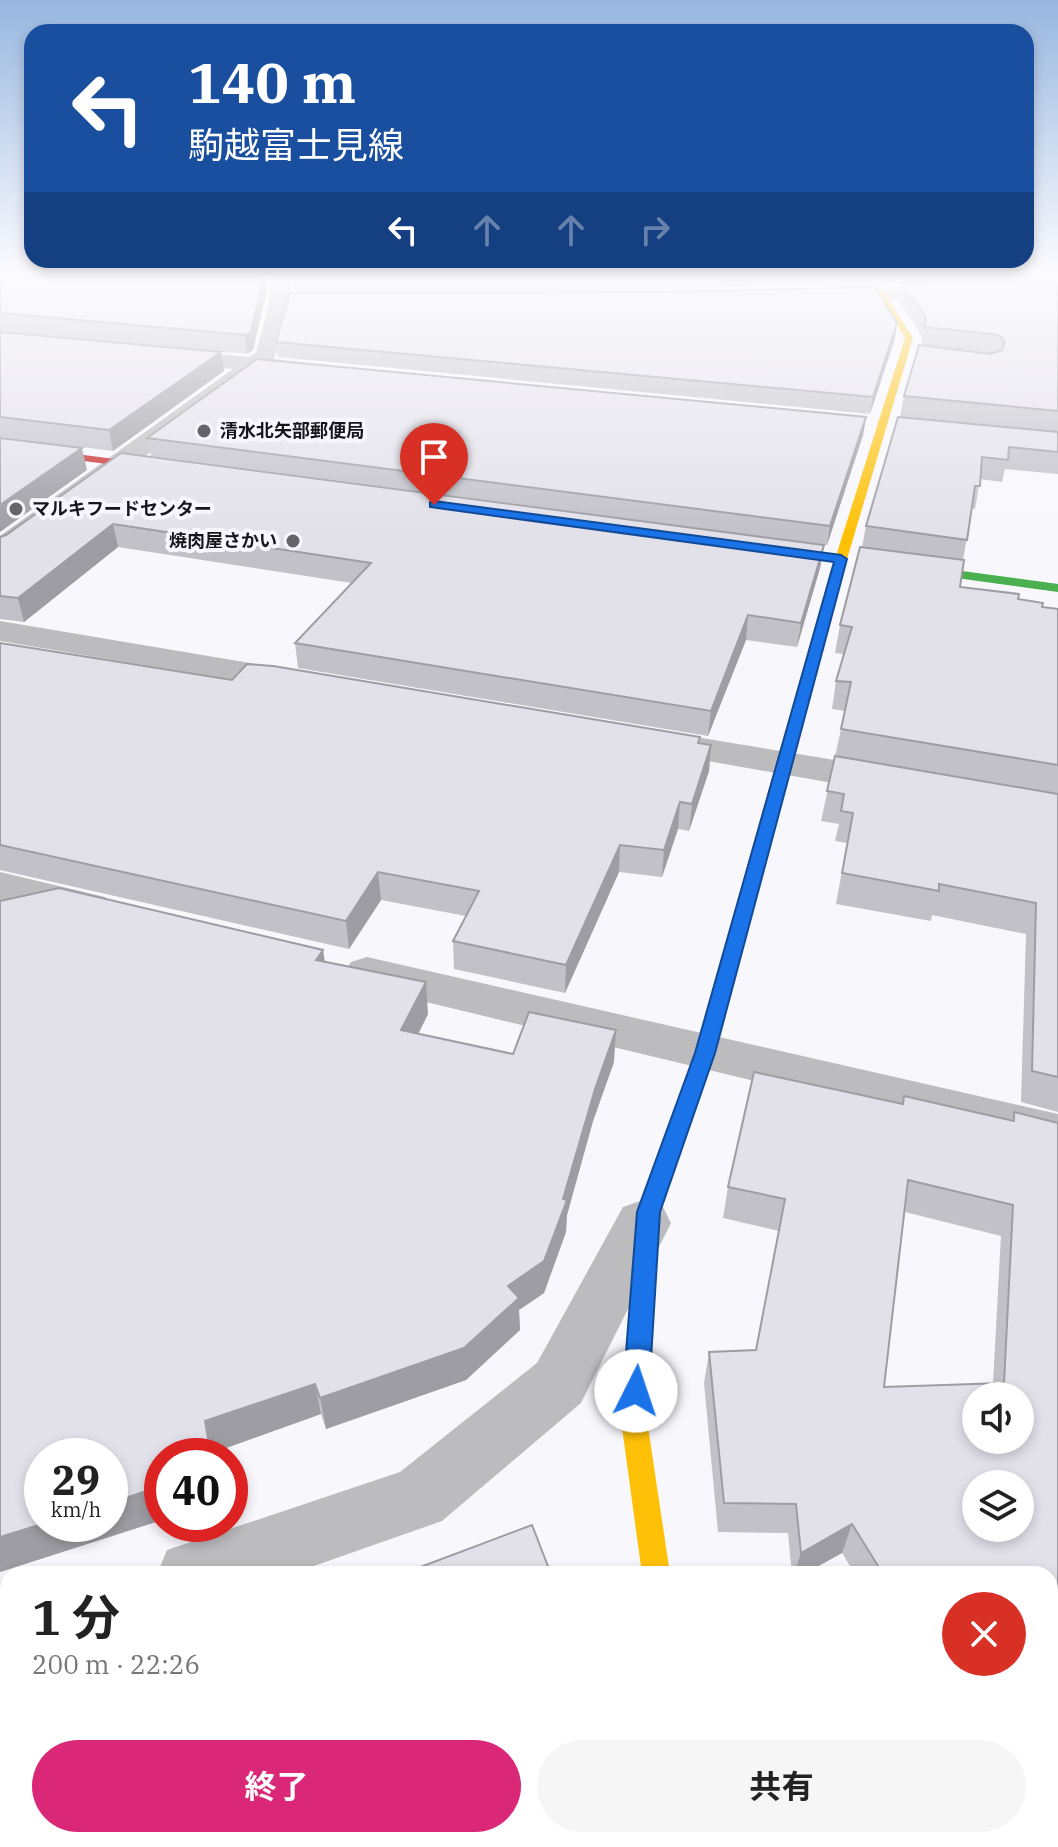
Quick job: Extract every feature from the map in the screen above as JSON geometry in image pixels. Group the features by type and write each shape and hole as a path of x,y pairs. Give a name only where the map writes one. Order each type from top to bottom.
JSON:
{"street":[{"path":"224,361 334,371"},
{"path":"0,550 258,361"},
{"path":"215,1566 419,1498 559,1383 648,1212 705,1053 841,559 902,361"},
{"path":"851,422 912,428"},
{"path":"0,447 183,471"},
{"path":"887,565 1058,588"},
{"path":"0,631 329,686"},
{"path":"627,736 921,787"},
{"path":"0,886 123,915"},
{"path":"322,962 1058,1134"},
{"path":"648,1212 634,1420 655,1566"}],"building":[{"path":"0,361 208,361 109,430 0,417"},
{"path":"254,361 866,417 830,526 147,438"},
{"path":"484,361 885,361 873,397"},
{"path":"914,361 1058,361 1058,411 904,396"},
{"path":"898,417 1058,432 1058,452 1009,447 1008,460 982,457 980,486 975,486 967,540 866,526"},
{"path":"0,438 82,448 0,505"},
{"path":"121,453 824,545 801,623 748,615 711,711 295,643 371,563 113,524 18,598 0,596 0,537"},
{"path":"860,547 964,560 960,587 1019,594 1018,599 1058,609 1058,765 841,729 851,682 836,681 852,627 840,625"},
{"path":"0,643 232,680 247,664 273,666 700,737 698,743 711,745 692,804 680,802 664,850 620,845 566,965 453,941 479,891 378,872 346,921 0,845"},
{"path":"835,756 1058,794 1058,1077 1032,1071 1036,903 939,884 939,891 842,873 853,813 841,811 844,794 827,791"},
{"path":"59,888 323,950 316,960 426,982 401,1030 513,1054 529,1012 616,1030 563,1199 567,1200 544,1261 508,1286 519,1298 464,1348 320,1398 315,1384 205,1421 208,1438 144,1438 144,1492 128,1497 128,1438 24,1438 24,1530 0,1537 0,901"},
{"path":"754,1072 903,1104 904,1096 1014,1121 1014,1112 1058,1123 1058,1566 878,1566 852,1524 801,1553 796,1504 724,1503 709,1352 756,1350 785,1199 728,1187","holes":["908,1180 1013,1205 1004,1382 1034,1382 1034,1454 962,1454 962,1384 884,1387"]},
{"path":"532,1525 548,1566 423,1566"}],"traffic: fast":[{"path":"902,567 1058,588"}],"traffic: slow":[{"path":"787,753 841,559 902,361"},
{"path":"655,1566 634,1420 648,1212 665,1166"}],"traffic: jam":[{"path":"0,447 168,469"},
{"path":"665,1166 705,1053 787,753"}],"place":[{"name":"清水北矢部郵便局","path":"204,431"},
{"name":"マルキフードセンター","path":"16,509"},
{"name":"焼肉屋さかい","path":"293,541"}],"route":[{"path":"434,505 841,559 705,1053 648,1212 636,1391"}]}
